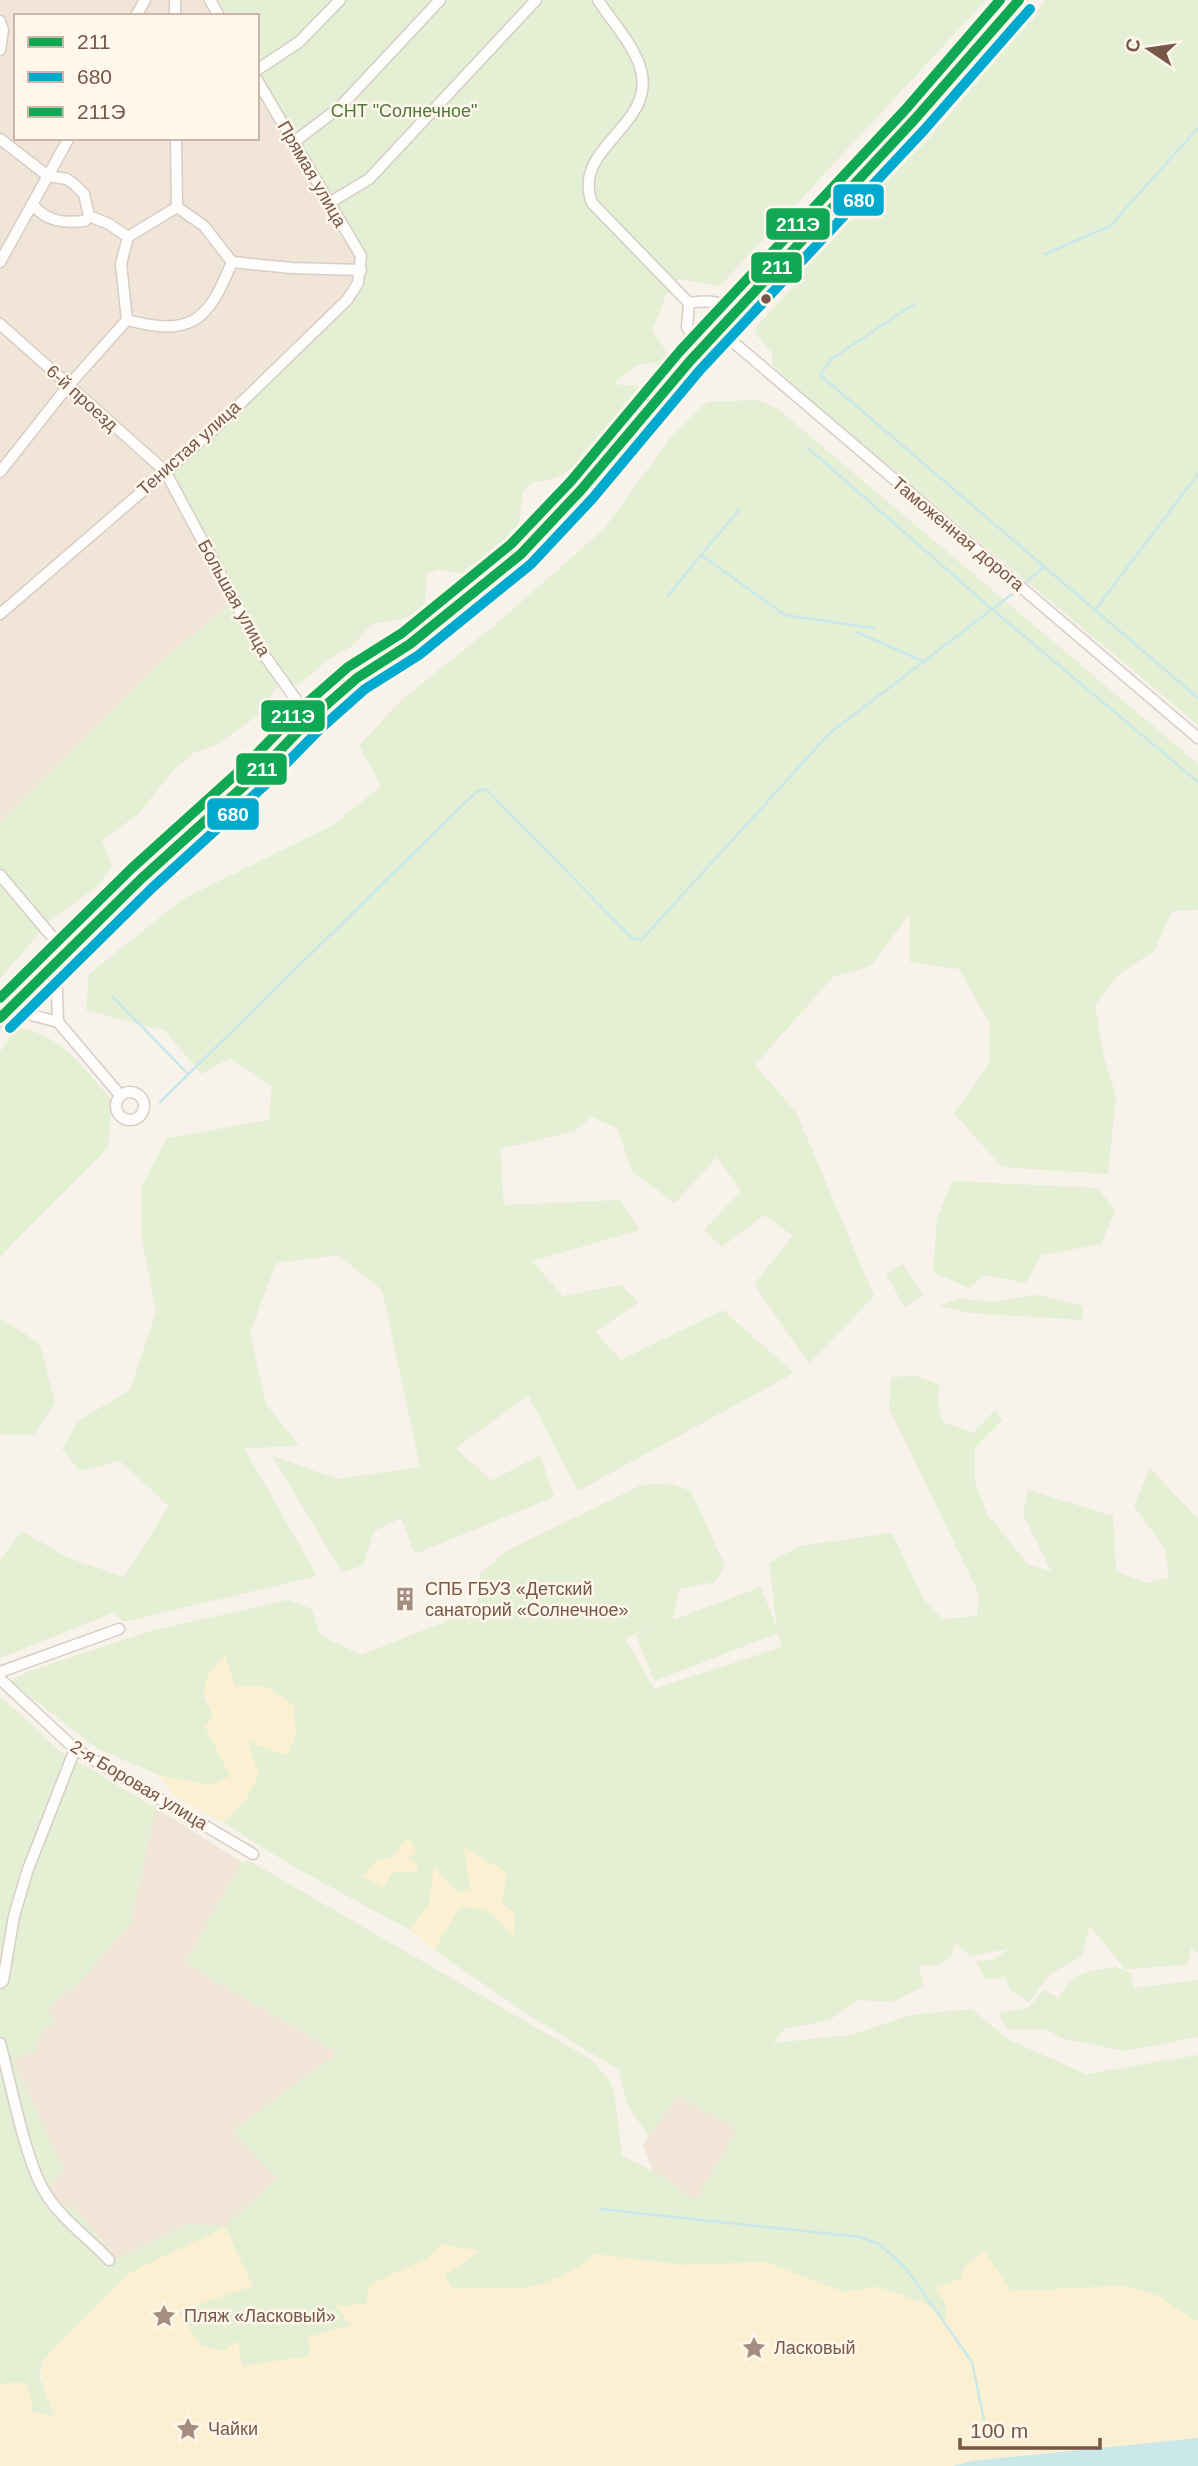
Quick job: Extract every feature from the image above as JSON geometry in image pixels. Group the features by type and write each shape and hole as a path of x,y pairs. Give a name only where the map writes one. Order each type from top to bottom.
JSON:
{"main road":[{"path":"4,1014 60,956 256,775 310,719 357,678 410,644 522,554 581,491 637,421 700,350 915,119 1019,0"}],"street":[{"path":"259,69 299,42 340,0"},
{"path":"294,142 340,107 440,0"},
{"path":"329,203 369,179 536,0"},
{"path":"598,0 639,63 643,83 641,102 596,160 589,193 592,203 689,303 720,303 736,312"},
{"path":"0,21 3,30 0,50"},
{"name":"Прямая улица","path":"259,83 361,256 361,270"},
{"path":"0,139 48,176 67,179 74,184 84,194 89,216"},
{"path":"0,262 68,140"},
{"path":"176,140 177,207"},
{"path":"32,204 46,217 56,221 85,220 89,216"},
{"path":"0,472 68,386 127,320 121,264 128,237 177,207"},
{"path":"177,207 204,226 232,262 292,268 361,270"},
{"path":"89,216 109,224 128,237"},
{"path":"127,320 168,329 188,324 207,312 232,262"},
{"name":"Тенистая улица","path":"0,614 165,471 347,300 358,283 361,270"},
{"path":"689,303 687,327 700,350"},
{"name":"6-й проезд","path":"0,324 165,471"},
{"name":"Таможенная дорога","path":"719,330 1198,738"},
{"name":"Большая улица","path":"165,471 262,652 310,719"},
{"path":"0,875 60,956 58,1022"},
{"path":"4,1014 58,1022 120,1095"},
{"path":"0,1672 119,1629"},
{"name":"2-я Боровая улица","path":"0,1679 75,1749 253,1854"},
{"path":"0,1983 3,1981 14,1916 27,1872 75,1749"},
{"path":"0,2043 32,2159 45,2193 58,2211 109,2260"}],"shaded area":[{"path":"0,0 210,0 218,14 14,14 14,140 259,140 259,83 361,256 366,277 347,300 234,601 163,660 0,821"},
{"path":"156,1808 242,1862 185,1963 338,2053 233,2131 277,2178 225,2227 188,2224 117,2259 74,2207 58,2204 49,2191 54,2180 64,2171 12,2060 35,2050 47,2010 79,1983 131,1922"},
{"path":"677,2096 738,2129 696,2201 653,2171 643,2145"}],"green space":[{"name":"СНТ \"Солнечное\"","path":"210,0 986,0 720,286 679,279 666,295 652,331 667,352 660,364 640,365 615,383 625,386 638,385 637,398 578,464 549,480 532,482 523,491 518,530 463,574 438,569 426,574 425,609 405,618 372,624 352,646 329,659 301,683 275,689 261,713 218,744 193,753 172,772 139,813 102,841 112,866 99,885 51,920 0,978 0,821 163,660 234,601 169,478 171,466 347,300 366,277 361,256 259,83 259,14 218,14"},
{"path":"1046,0 1198,0 1198,725 813,402 772,365 772,353 755,333 757,326 800,279 804,262 931,136"},
{"path":"758,400 778,409 1198,764 1198,910 1172,911 1154,951 1118,975 1095,1005 1104,1057 1116,1096 1108,1174 1002,1167 954,1113 989,1064 990,1024 959,969 910,962 910,913 871,966 833,977 755,1065 796,1112 874,1296 809,1364 754,1284 793,1236 764,1215 722,1247 704,1230 741,1191 717,1157 675,1203 632,1172 617,1128 591,1117 575,1131 500,1149 504,1205 620,1200 640,1230 532,1261 563,1296 621,1285 639,1302 595,1332 621,1360 723,1310 794,1373 578,1491 528,1395 456,1448 491,1481 540,1455 554,1497 415,1554 401,1518 374,1531 363,1565 342,1572 272,1456 338,1479 420,1467 382,1290 338,1255 276,1263 250,1333 266,1404 299,1446 244,1448 317,1576 123,1622 115,1612 0,1658 0,1560 22,1531 66,1557 124,1577 169,1506 120,1461 80,1471 62,1449 78,1421 130,1390 156,1312 142,1240 142,1186 167,1138 269,1120 272,1086 230,1058 201,1074 165,1031 86,1010 89,974 183,899 333,825 381,786 359,745 404,698 495,625 604,529 672,436 707,402"},
{"path":"17,1027 60,1045 81,1064 112,1100 108,1147 0,1257 0,1052"},
{"path":"952,1181 1098,1188 1115,1211 1101,1244 1041,1255 1026,1283 984,1275 969,1288 933,1272 937,1219"},
{"path":"903,1264 923,1295 905,1307 886,1275"},
{"path":"1038,1295 1083,1306 1082,1320 971,1313 939,1306 960,1298 990,1302"},
{"path":"0,1318 40,1344 55,1403 34,1435 0,1434"},
{"path":"916,1376 940,1385 937,1399 943,1422 973,1433 995,1410 1002,1420 975,1448 975,1481 987,1514 1029,1565 1051,1571 1023,1514 1028,1490 1113,1516 1116,1571 1145,1583 1169,1578 1165,1549 1134,1506 1150,1468 1198,1519 1198,1953 1191,1948 1187,1965 1125,1969 1090,1926 1081,1957 1050,1974 1029,2002 1010,1990 1005,1977 985,1979 976,1961 993,1960 1008,1949 970,1956 954,1942 952,1956 940,1965 918,1966 924,1986 892,2002 857,2000 830,2020 784,2029 773,2043 850,2035 911,2015 972,2009 1009,2040 1086,2074 1198,2055 1198,2322 1158,2296 1126,2286 1011,2291 960,2279 947,2307 945,2320 924,2303 878,2287 844,2292 813,2282 721,2266 683,2265 594,2254 569,2272 540,2284 520,2288 453,2290 444,2276 426,2259 391,2276 366,2304 337,2307 351,2325 310,2356 242,2366 238,2342 223,2351 201,2346 178,2312 197,2308 165,2257 129,2273 43,2361 39,2376 54,2416 32,2413 31,2397 4,2383 0,2386 0,1696 60,1751 156,1808 131,1922 79,1983 47,2009 55,2022 41,2033 35,2050 13,2060 64,2171 54,2180 49,2191 58,2204 74,2207 117,2259 188,2224 225,2226 277,2178 232,2131 338,2053 185,1963 242,1862 248,1860 592,2060 611,2083 622,2156 653,2171 696,2201 737,2129 677,2096 649,2137 627,2104 619,2070 532,2017 434,1950 459,1908 484,1910 513,1937 515,1913 470,1889 457,1892 434,1868 429,1903 410,1930 289,1864 224,1823 247,1798 247,1740 273,1748 296,1734 293,1705 267,1687 235,1686 225,1656 203,1695 213,1715 205,1727 231,1776 210,1785 159,1775 98,1749 10,1681 27,1672 150,1631 288,1600 312,1609 320,1635 361,1655 477,1609 480,1574 505,1552 641,1485 668,1483 691,1491 725,1566 715,1582 679,1589 673,1620 761,1587 777,1628 769,1563 800,1546 892,1533 923,1598 942,1619 977,1616 979,1594 889,1408 891,1377","holes":["661,1625 636,1635 654,1681 778,1633 782,1647 654,1689 625,1638"]},
{"path":"1117,1967 1131,1973 1134,1988 1198,1980 1198,2037 1125,2051 1061,2038 1048,2030 1008,2029 998,2014 1029,2007 1044,1990 1059,1998 1076,1977"}],"sand":[{"path":"225,1655 235,1686 267,1687 293,1705 296,1734 287,1756 247,1741 259,1775 247,1798 224,1823 175,1796 159,1775 210,1785 230,1776 205,1727 213,1715 206,1696 206,1682"},
{"path":"408,1836 417,1852 408,1859 419,1863 415,1873 393,1871 383,1888 362,1876 379,1859 392,1858"},
{"path":"464,1848 507,1872 502,1904 515,1913 514,1938 491,1914 477,1909 459,1908 434,1950 410,1930 429,1903 434,1867 457,1892 470,1889"},
{"name":"Ласковый","path":"225,2227 253,2286 178,2312 201,2346 223,2351 238,2341 242,2366 310,2356 308,2337 351,2325 336,2306 366,2304 370,2284 426,2259 442,2244 480,2251 445,2276 453,2290 520,2288 540,2284 569,2272 594,2254 683,2265 766,2262 844,2292 877,2287 924,2303 945,2319 947,2307 936,2288 960,2279 965,2266 985,2251 1011,2291 1126,2286 1158,2296 1198,2322 1198,2438 972,2461 952,2466 0,2466 0,2386 4,2383 25,2383 31,2397 32,2412 54,2416 42,2375 45,2359 51,2351 129,2273"}],"water":[{"path":"1198,2438 1198,2466 952,2466 972,2461"}],"waterway":[{"path":"1045,254 1110,226 1198,128"},
{"path":"914,304 831,359 820,375 1198,698"},
{"path":"808,448 993,610 1198,782"},
{"path":"1095,610 1198,474"},
{"path":"701,555 739,510"},
{"path":"667,597 701,555 785,615 874,628"},
{"path":"1025,583 1045,566"},
{"path":"160,1102 476,792 486,789 632,938 642,939 830,733 1012,594"},
{"path":"856,632 925,662"},
{"path":"113,997 188,1074"},
{"path":"600,2209 860,2237 879,2244 905,2267 972,2362 984,2420"}],"transit line":[{"name":"211Э","path":"0,998 132,868 246,765 301,708 348,667 402,633 511,544 571,481 680,351 905,110 1000,0"},
{"name":"211","path":"0,1018 142,878 256,775 310,719 357,678 410,644 521,554 581,490 690,361 915,119 1019,0"},
{"name":"680","path":"10,1028 152,888 265,785 320,729 365,689 419,655 531,564 592,499 700,370 925,129 1030,9"}],"place":[{"name":"СПБ ГБУЗ «Детский санаторий «Солнечное»","path":"405,1599"},
{"name":"Пляж «Ласковый»","path":"164,2316"},
{"name":"Ласковый","path":"754,2348"},
{"name":"Чайки","path":"188,2429"}]}
